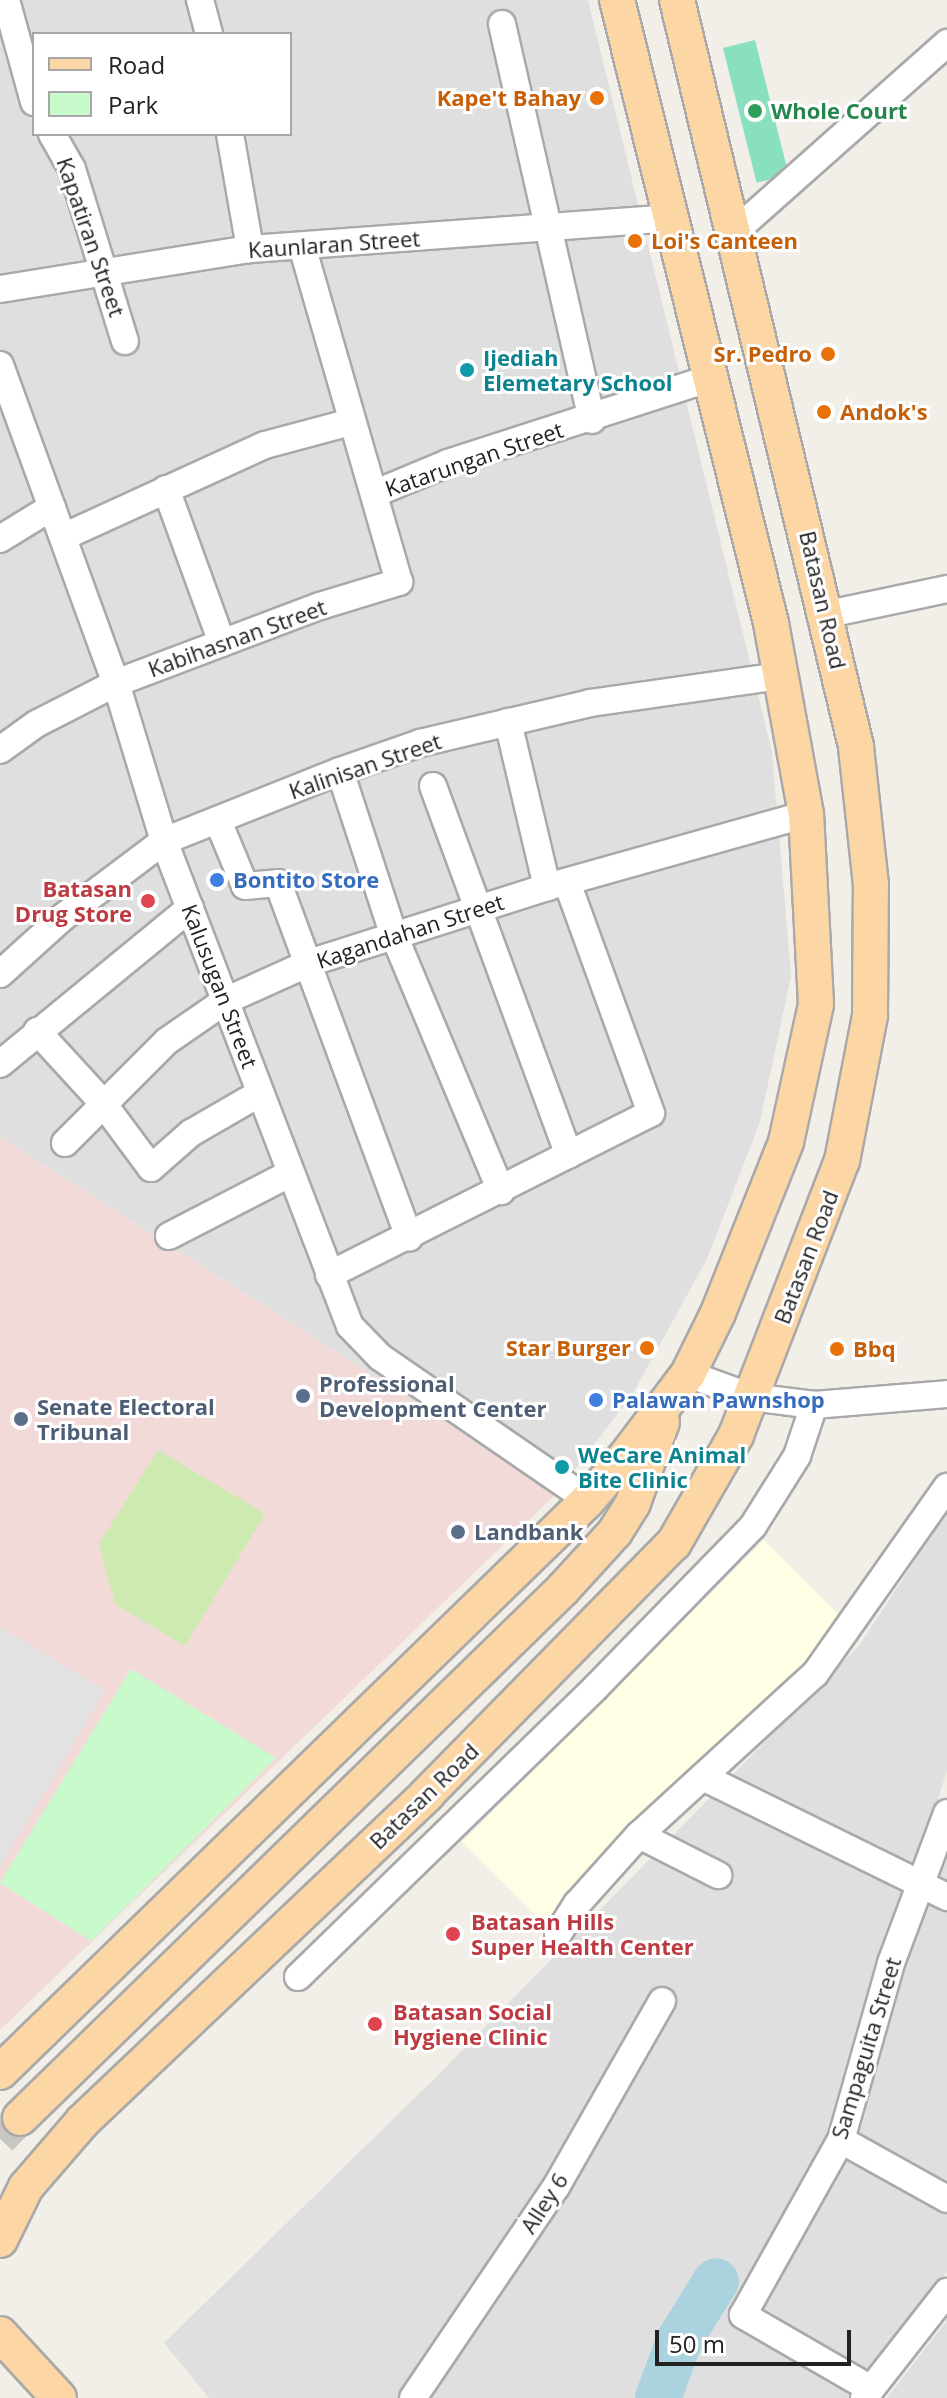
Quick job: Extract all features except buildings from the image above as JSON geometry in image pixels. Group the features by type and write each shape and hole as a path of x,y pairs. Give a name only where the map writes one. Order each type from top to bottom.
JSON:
{"main road":[{"path":"0,2072 588,1500 666,1406 688,1374 772,1181 805,1070 816,1004 806,814 780,676 711,378 617,0"},
{"name":"Batasan Road","path":"0,2240 6,2209 83,2121 391,1828 666,1554 702,1501 751,1397 842,1161 870,1015 868,833 828,614 732,234 677,0"},
{"path":"20,2118 594,1555 633,1503 666,1406"},
{"path":"0,2334 59,2398"}],"street":[{"path":"6,0 32,95"},
{"path":"200,0 208,32"},
{"path":"502,24 592,420"},
{"path":"732,234 947,43"},
{"name":"Kapatiran Street","path":"53,136 72,169 106,271 125,341"},
{"path":"230,136 250,249"},
{"name":"Kaunlaran Street","path":"0,289 250,249 550,230 670,218"},
{"name":"Katarungan Street","path":"302,246 351,422 376,493 448,463 592,420 711,378"},
{"name":"Kalusugan Street","path":"0,365 116,683 164,841 350,1326 380,1357 588,1500"},
{"path":"63,537 265,445 351,422"},
{"path":"166,489 222,643"},
{"name":"Kabihasnan Street","path":"0,750 36,724 116,683 399,582 376,493"},
{"path":"0,539 52,507"},
{"path":"828,614 947,589"},
{"name":"Kalinisan Street","path":"0,974 63,917 164,841 340,771 420,743 590,703 780,676"},
{"path":"329,1275 409,1238 651,1113 557,884 508,722"},
{"path":"340,771 393,933 501,1191"},
{"path":"433,786 569,1155"},
{"name":"Kagandahan Street","path":"65,1143 102,1102 167,1041 225,1001 309,963 393,933 806,814"},
{"path":"218,821 245,886 278,883 409,1238"},
{"path":"0,1064 190,908"},
{"path":"37,1031 102,1102 151,1168 191,1133 260,1093"},
{"path":"169,1236 291,1173"},
{"path":"688,1374 751,1397 814,1405 947,1394"},
{"path":"298,1977 596,1687 753,1526 797,1456 814,1405"},
{"path":"558,1934 577,1904 639,1835 705,1778 815,1674 947,1487"},
{"path":"705,1778 947,1897"},
{"name":"Sampaguita Street","path":"868,2393 743,2315 841,2140 853,2085 919,1881 947,1813"},
{"path":"391,1828 422,1853"},
{"path":"639,1835 718,1875"},
{"name":"Alley 6","path":"413,2398 556,2187 662,2001"},
{"path":"841,2140 947,2199"},
{"path":"868,2393 947,2292"}],"shaded area":[{"path":"0,0 588,0 772,752 791,976 760,1122 707,1259 632,1395 557,1493 0,1137"},
{"path":"0,1137 557,1493 0,2030"},
{"path":"947,1511 947,1771 825,2145 947,2212 947,2272 848,2398 209,2398 164,2343 435,2078 859,1646"},
{"path":"764,1540 845,1621 543,1923 462,1842"},
{"path":"0,1627 105,1690 0,1866"},
{"path":"947,1849 947,2190 848,2133"},
{"path":"947,2320 947,2398 887,2398"}],"green space":[{"name":"Whole Court","path":"755,40 789,175 757,183 723,48"},
{"path":"158,1450 265,1514 185,1646 115,1604 99,1544"},
{"path":"131,1669 276,1758 91,1941 0,1883"}],"waterway":[{"path":"658,2398 680,2339 716,2281"}],"tunnel":[{"path":"0,2139 20,2118"}],"place":[{"name":"Kape't Bahay","path":"597,98"},
{"name":"Whole Court","path":"755,111"},
{"name":"Loi's Canteen","path":"635,241"},
{"name":"Sr. Pedro","path":"828,354"},
{"name":"Ijediah Elemetary School","path":"467,370"},
{"name":"Andok's","path":"824,412"},
{"name":"Bontito Store","path":"217,880"},
{"name":"Batasan Drug Store","path":"148,901"},
{"name":"Star Burger","path":"647,1348"},
{"name":"Bbq","path":"837,1349"},
{"name":"Professional Development Center","path":"303,1396"},
{"name":"Palawan Pawnshop","path":"596,1400"},
{"name":"Senate Electoral Tribunal","path":"21,1419"},
{"name":"WeCare Animal Bite Clinic","path":"562,1467"},
{"name":"Landbank","path":"458,1532"},
{"name":"Batasan Hills Super Health Center","path":"453,1934"},
{"name":"Batasan Social Hygiene Clinic","path":"375,2024"}]}
